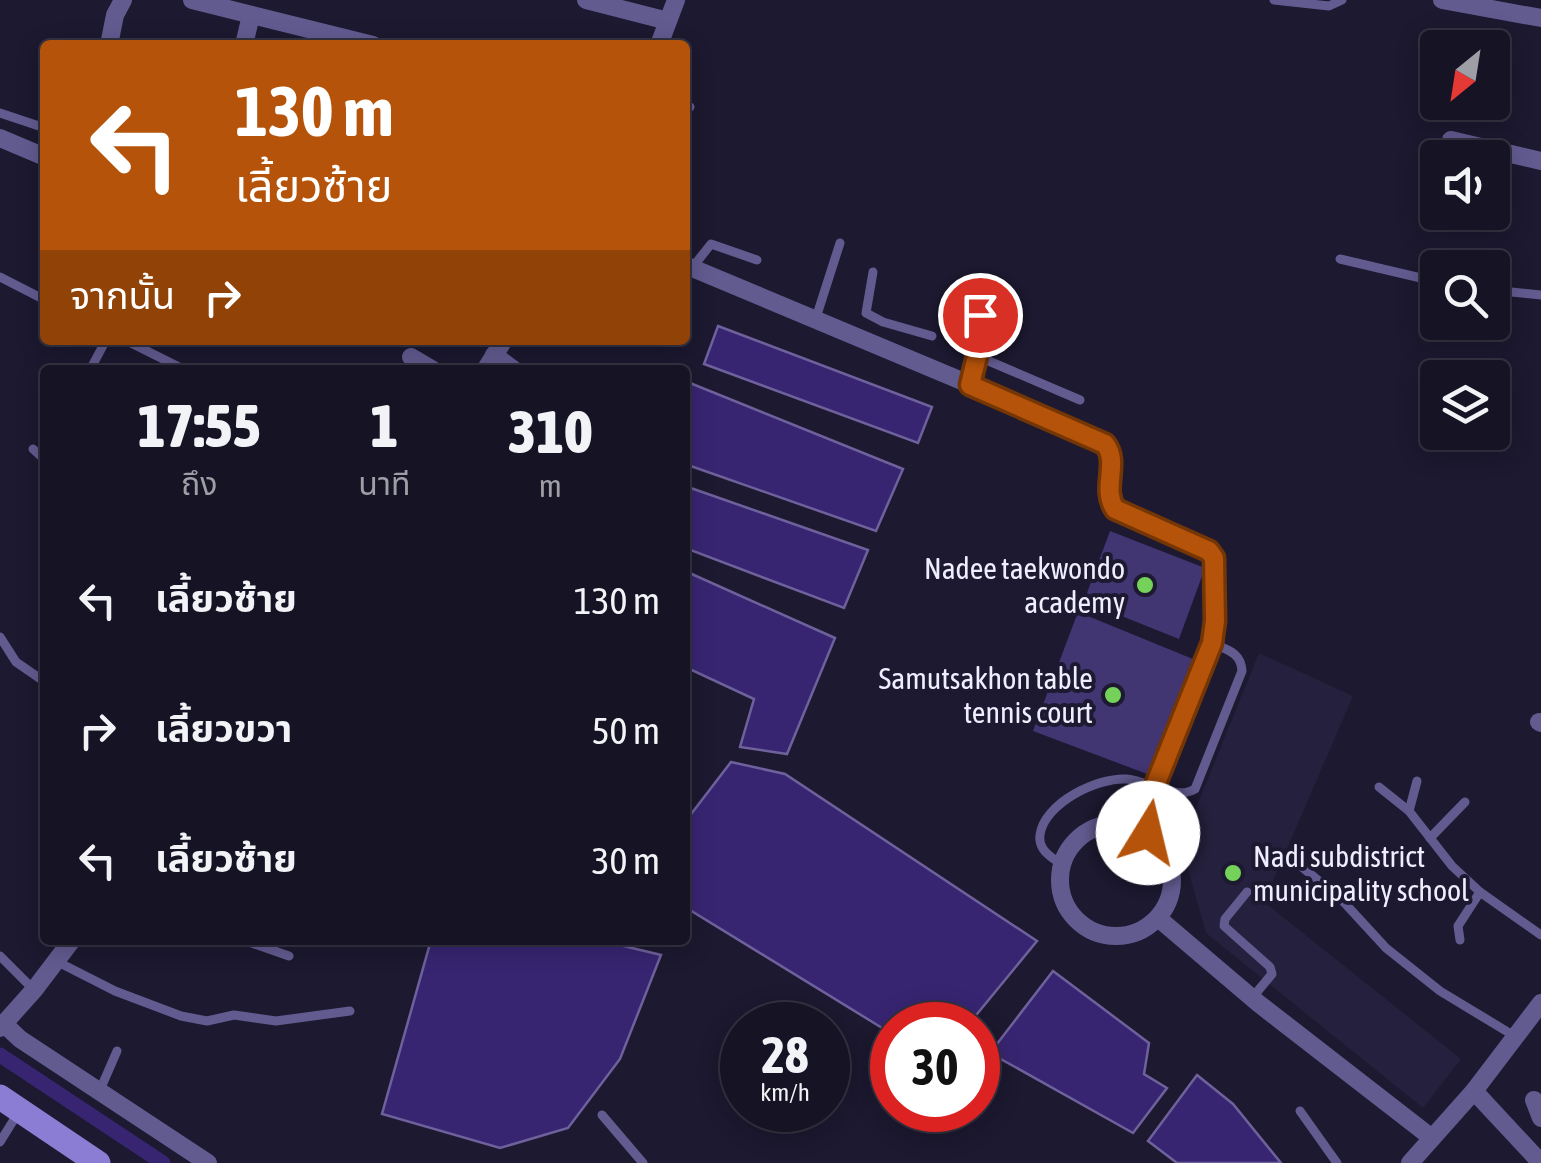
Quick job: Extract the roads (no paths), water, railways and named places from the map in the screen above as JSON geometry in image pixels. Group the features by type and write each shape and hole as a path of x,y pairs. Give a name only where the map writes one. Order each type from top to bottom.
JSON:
{"street":[{"path":"110,40 123,0"},
{"path":"192,0 353,40"},
{"path":"586,0 656,18"},
{"path":"656,18 676,0"},
{"path":"1442,0 1541,18"},
{"path":"245,40 251,15"},
{"path":"656,18 658,40"},
{"path":"0,138 40,155"},
{"path":"1510,153 1541,160"},
{"path":"690,267 1105,444 1112,460 1107,491 1115,509 1209,551 1216,570 1212,643 1138,828"},
{"path":"411,357 425,365"},
{"path":"1117,824 1138,828 1156,840 1172,868 1169,900 1158,918 1131,935 1109,936 1088,930 1072,916 1062,896 1062,864 1078,838 1096,827 1117,824"},
{"path":"1158,918 1252,998 1432,1138"},
{"path":"68,945 2,1026 208,1163"},
{"path":"1410,1163 1474,1091 1541,1003"},
{"path":"1474,1091 1541,1163"},
{"path":"10,1104 98,1163"}],"lane":[{"path":"1274,0 1329,6 1342,0"},
{"path":"0,113 40,126"},
{"path":"815,321 840,243"},
{"path":"690,266 711,244 757,260"},
{"path":"1340,259 1420,278"},
{"path":"873,272 865,307 870,316 932,336"},
{"path":"0,278 40,298"},
{"path":"1510,292 1541,295"},
{"path":"970,385 980,315"},
{"path":"872,346 883,322"},
{"path":"135,345 175,365"},
{"path":"977,356 1080,400"},
{"path":"34,449 40,455"},
{"path":"0,636 16,662 40,679"},
{"path":"1062,864 1045,853 1039,840 1048,816 1084,790 1126,779 1180,793 1195,789 1242,671 1242,661 1235,653 1212,643"},
{"path":"1408,811 1416,781"},
{"path":"1379,787 1408,811 1452,866 1480,892 1541,935"},
{"path":"1430,838 1465,802"},
{"path":"1302,868 1340,898 1386,948 1440,991 1516,1037"},
{"path":"1247,892 1225,919 1224,926 1270,967 1272,974 1252,998"},
{"path":"1460,940 1458,926 1480,892"},
{"path":"258,945 289,956"},
{"path":"0,956 34,990"},
{"path":"55,961 115,991 207,1021 234,1016 276,1021 350,1011"},
{"path":"99,1092 118,1052"},
{"path":"0,1142 10,1104"},
{"path":"1300,1111 1338,1163"},
{"path":"602,1115 643,1163"}],"waterway":[{"path":"0,1055 163,1163"}],"place":[{"name":"Nadee taekwondo academy","path":"1145,585"},
{"name":"Samutsakhon table tennis court","path":"1113,695"},
{"name":"Nadi subdistrict municipality school","path":"1233,873"}]}
